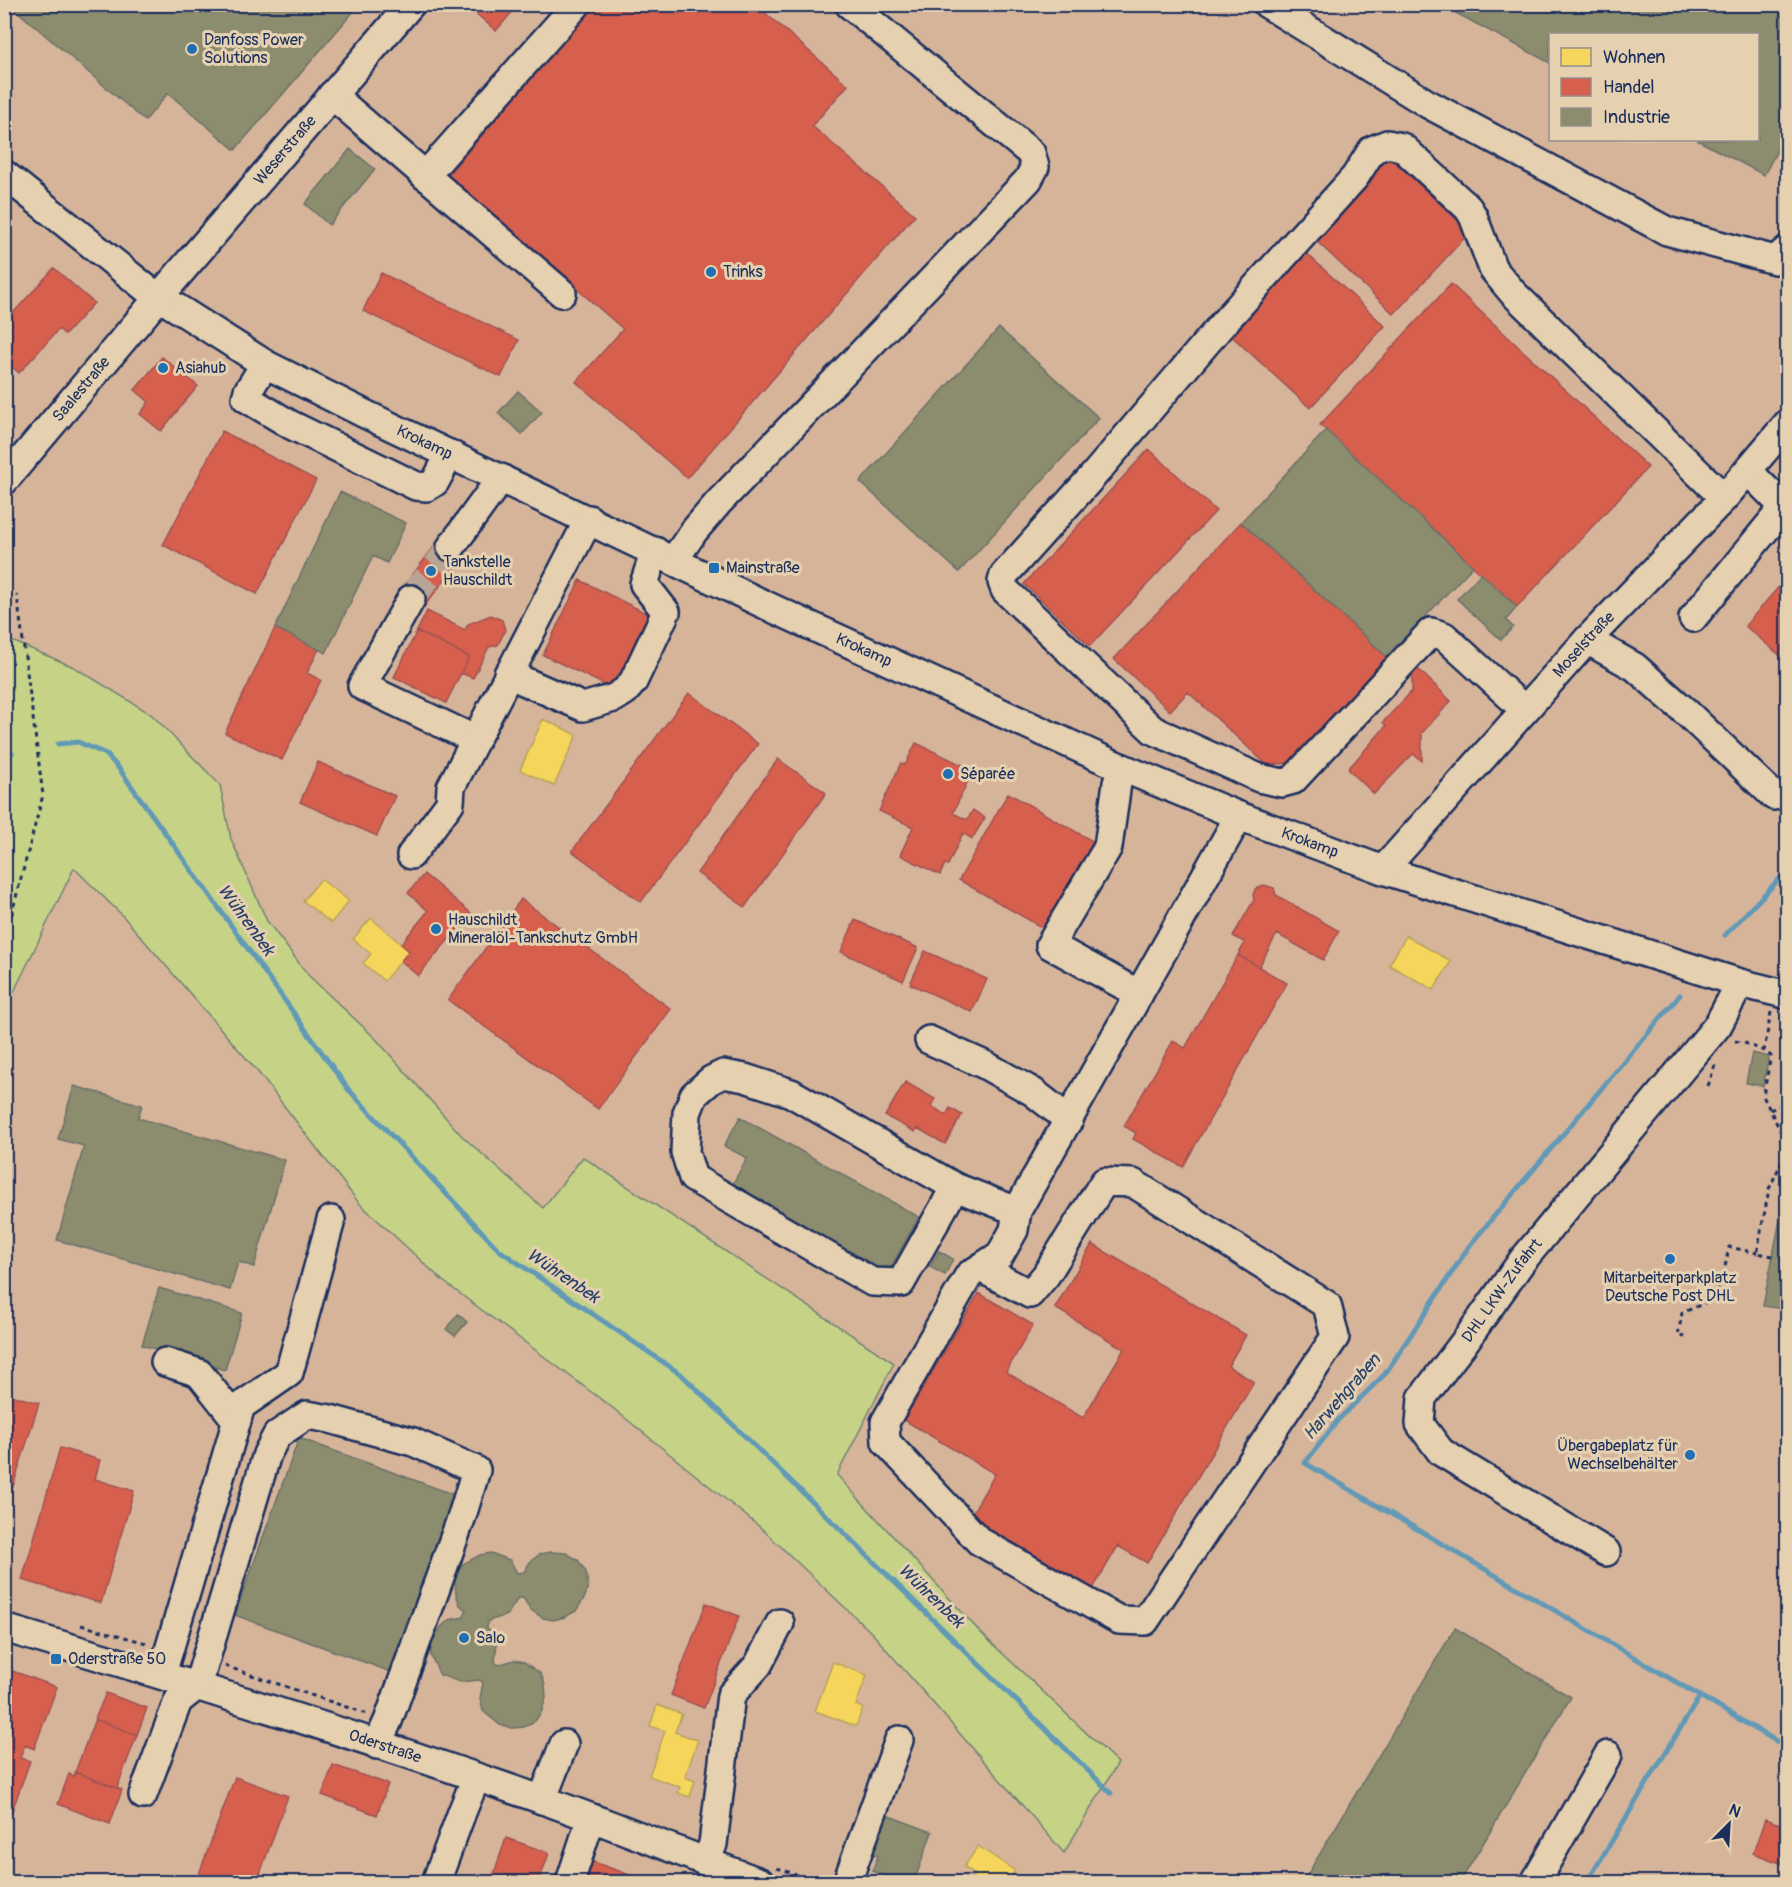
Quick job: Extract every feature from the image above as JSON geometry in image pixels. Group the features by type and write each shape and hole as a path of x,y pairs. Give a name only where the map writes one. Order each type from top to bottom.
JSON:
{"street":[{"name":"Weserstraße","path":"159,297 411,4"},
{"path":"425,176 576,4"},
{"path":"508,674 583,706 614,698 625,691 633,682 666,612 644,584 664,556 694,531 718,503 1028,180 1035,167 1031,153 849,4"},
{"path":"1267,4 1428,104 1667,231 1775,260 1788,249"},
{"path":"332,96 562,293"},
{"path":"1525,710 1444,636 1431,632 1293,780 1282,783 1259,778 1153,730 1005,590 1002,582 1004,575 1107,460 1219,328 1355,177 1372,150 1387,144 1402,147 1458,197 1473,216 1493,269 1513,293 1724,498"},
{"name":"Krokamp","path":"4,174 159,297 265,364 795,618 1123,768 1239,816 1383,870 1740,983 1782,994"},
{"name":"Saalestraße","path":"4,480 159,297"},
{"path":"265,364 248,391 246,398 252,404 416,486 427,488 435,482 450,454"},
{"name":"Moselstraße","path":"1383,870 1587,640 1724,498 1788,423"},
{"path":"1693,618 1786,505 1746,473"},
{"path":"451,547 501,478"},
{"path":"411,855 450,803 451,787 474,739 589,519"},
{"path":"411,599 363,686 474,739"},
{"path":"1587,640 1635,667 1686,711 1774,796"},
{"path":"1123,768 1117,783 1108,847 1050,945 1139,994"},
{"path":"981,1268 1030,1294 1046,1275 1104,1182 1133,1183 1327,1305 1335,1337 1145,1621 1119,1620 979,1541 886,1442 885,1422 969,1275 1000,1255 1069,1120 1239,816"},
{"name":"DHL LKW-Zufahrt","path":"1606,1552 1441,1452 1420,1424 1422,1398 1522,1261 1718,1025 1740,983"},
{"path":"929,1040 985,1065 1033,1092 1069,1120"},
{"path":"955,1187 901,1283 872,1282 693,1178 685,1152 687,1113 694,1095 711,1080 723,1074 745,1078 791,1093 1016,1220"},
{"path":"162,1674 241,1406 289,1373 331,1220"},
{"path":"165,1362 199,1373 237,1421"},
{"path":"143,1795 178,1701 198,1685 267,1454 277,1435 308,1415 413,1442 476,1470 462,1516 388,1721 377,1745"},
{"path":"706,1862 712,1844 731,1695 758,1665 780,1623"},
{"name":"Oderstraße","path":"4,1628 198,1685 542,1800 760,1882"},
{"path":"847,1882 899,1740"},
{"path":"542,1800 564,1744"},
{"path":"1535,1882 1608,1755"},
{"path":"436,1882 476,1778"},
{"path":"570,1882 591,1818"}],"path":[{"path":"4,931 9,924 43,795 17,595"},
{"path":"1764,1050 1782,994"},
{"path":"1731,1041 1745,1043 1764,1050 1772,1056 1762,1096 1788,1147 1769,1189 1757,1253"},
{"path":"1708,1086 1716,1064"},
{"path":"1770,1110 1783,1104 1788,1096"},
{"path":"1685,1337 1678,1336 1682,1313 1709,1301 1722,1282 1729,1247 1773,1256"}],"shaded area":[{"path":"5,5 1787,5 1787,1882 5,1882"}],"green space":[{"path":"12,641 74,667 151,714 220,785 231,839 267,921 309,976 376,1039 462,1136 543,1208 583,1157 894,1363 837,1475 981,1633 1118,1763 1064,1853 872,1633 761,1528 614,1409 443,1281 359,1203 258,1072 122,915 74,868 5,1010 4,816 8,792 4,791 4,642"}],"building: Wohnen":[{"path":"543,719 577,735 554,786 520,770"},
{"path":"321,879 349,901 331,923 303,901"},
{"path":"371,918 409,951 384,981 363,963 371,954 353,939"},
{"path":"1406,936 1451,961 1434,990 1389,965"},
{"path":"833,1662 867,1675 856,1705 863,1708 856,1726 815,1711"},
{"path":"657,1705 682,1714 675,1732 698,1740 685,1777 695,1781 690,1797 678,1793 680,1787 649,1776 665,1731 650,1726"},
{"path":"978,1846 1015,1871 1007,1882 969,1882 975,1874 964,1867"}],"building: Handel":[{"path":"465,4 519,4 496,31"},
{"name":"Trinks","path":"595,4 755,4 848,85 812,126 915,215 687,478 576,382 623,329 447,176"},
{"path":"1387,155 1470,232 1394,314 1311,236"},
{"path":"1302,249 1385,326 1310,408 1226,331"},
{"path":"54,268 94,303 65,335 59,329 19,373 4,360 4,323"},
{"path":"381,273 519,340 501,377 363,311"},
{"path":"1451,284 1648,467 1517,607 1320,425"},
{"path":"162,357 198,386 161,431 140,414 149,402 135,390"},
{"path":"222,431 316,480 257,594 163,545"},
{"path":"1149,449 1216,511 1090,646 1024,584"},
{"path":"1241,522 1387,657 1289,763 1267,765 1188,692 1170,711 1114,659"},
{"path":"440,539 463,556 423,608 400,591"},
{"path":"1788,576 1788,662 1745,626"},
{"path":"580,580 650,615 613,689 543,655"},
{"path":"427,611 465,630 468,624 491,615 502,620 505,630 498,645 489,647 473,678 461,673 469,657 417,631"},
{"path":"275,628 319,649 307,673 321,680 282,760 225,733"},
{"path":"417,631 469,657 446,703 394,677"},
{"path":"1412,663 1451,701 1422,733 1422,761 1413,754 1374,794 1348,769 1386,726 1383,722 1412,691"},
{"path":"689,693 758,744 641,902 572,851"},
{"path":"916,743 973,770 953,813 967,820 973,810 985,818 972,839 963,833 948,865 945,864 940,875 900,855 913,827 879,811 901,763 905,765"},
{"path":"778,759 826,793 745,907 697,873"},
{"path":"318,762 395,796 377,836 300,802"},
{"path":"1008,793 1096,843 1046,930 959,880"},
{"name":"Hauschildt Mineralöl-Tankschutz GmbH","path":"424,874 471,913 418,976 401,961 409,951 401,944 428,911 408,893"},
{"path":"1264,885 1274,888 1276,895 1339,931 1323,960 1277,934 1259,967 1238,955 1245,943 1233,936 1254,900 1255,889"},
{"path":"521,899 671,1009 598,1109 448,1000"},
{"path":"855,920 918,948 903,981 841,952"},
{"path":"925,951 987,979 972,1012 910,984"},
{"path":"1238,955 1287,983 1183,1167 1133,1139 1136,1133 1124,1126 1173,1041 1185,1048"},
{"path":"905,1082 935,1099 931,1106 946,1115 950,1108 962,1115 945,1144 917,1128 915,1132 885,1116"},
{"path":"1092,1244 1246,1335 1228,1366 1254,1382 1147,1563 1118,1546 1091,1592 968,1520 995,1474 904,1420 979,1293 1033,1325 1006,1372 1083,1418 1124,1349 1055,1308"},
{"path":"4,1393 39,1403 4,1515"},
{"path":"60,1448 100,1460 95,1479 134,1491 101,1603 22,1580"},
{"path":"706,1603 739,1616 704,1708 671,1695"},
{"path":"4,1668 57,1687 34,1749 25,1745 20,1758 30,1761 12,1811 4,1808"},
{"path":"106,1693 147,1708 137,1735 95,1719"},
{"path":"95,1719 137,1735 117,1788 75,1772"},
{"path":"333,1765 388,1784 377,1815 322,1795"},
{"path":"75,1772 122,1790 110,1824 58,1804 69,1774 74,1776"},
{"path":"235,1777 288,1796 257,1882 196,1882"},
{"path":"1765,1819 1788,1827 1788,1866 1753,1853"},
{"path":"506,1838 549,1853 539,1882 491,1882"},
{"path":"591,1861 638,1878 636,1882 583,1882"}],"building: Industrie":[{"name":"Danfoss Power Solutions","path":"9,4 360,4 235,150 168,93 145,121"},
{"path":"1439,4 1788,4 1788,130 1764,175 1699,141 1759,141 1759,33 1549,33 1549,62"},
{"path":"350,149 375,169 329,225 305,204"},
{"path":"999,328 1099,418 959,572 860,482"},
{"path":"518,391 542,412 522,434 498,413"},
{"path":"1326,430 1473,566 1387,657 1241,522"},
{"path":"340,492 406,523 387,563 373,556 326,653 275,628"},
{"path":"1481,573 1517,607 1506,620 1513,627 1501,640 1457,599"},
{"path":"1752,1053 1769,1057 1763,1086 1746,1083"},
{"path":"74,1086 142,1105 138,1118 285,1160 254,1267 238,1262 230,1290 57,1240 84,1146 58,1139"},
{"path":"740,1117 919,1217 887,1274 731,1187 747,1158 724,1146"},
{"path":"1788,1179 1788,1310 1763,1306"},
{"path":"939,1251 953,1259 945,1275 930,1267"},
{"path":"159,1288 242,1313 225,1370 142,1345"},
{"path":"458,1314 467,1322 455,1336 446,1329"},
{"path":"299,1438 455,1495 391,1672 235,1615"},
{"name":"Salo","path":"491,1553 510,1560 517,1573 524,1572 530,1562 540,1554 566,1553 578,1560 586,1572 588,1586 585,1597 576,1611 553,1620 543,1618 531,1610 523,1598 518,1598 507,1615 488,1621 487,1628 494,1633 497,1642 495,1662 498,1665 514,1660 524,1662 541,1674 545,1685 546,1697 542,1711 535,1721 524,1727 512,1728 500,1725 483,1711 480,1698 483,1683 480,1680 460,1682 440,1675 431,1656 431,1643 441,1627 449,1620 464,1617 466,1610 460,1605 455,1582 457,1572 463,1564 480,1555"},
{"path":"1455,1628 1571,1697 1460,1882 1303,1882"},
{"path":"881,1813 932,1832 914,1882 903,1882 872,1871 878,1856 867,1851"}],"waterway":[{"name":"Wührenbek","path":"58,744 78,742 106,754 120,770 348,1089 499,1250 682,1375 1111,1793"},
{"name":"Wührenbek","path":"4,753 12,753"},
{"name":"Harwehgraben","path":"1725,935 1788,870"},
{"name":"Harwehgraben","path":"1680,995 1470,1245 1385,1374 1338,1420 1305,1463 1788,1748"},
{"path":"1587,1882 1700,1696"}],"tunnel":[{"path":"411,599 451,547"}],"place":[{"name":"Danfoss Power Solutions","path":"192,49"},
{"name":"Trinks","path":"711,272"},
{"name":"Asiahub","path":"163,368"},
{"name":"Mainstraße","path":"714,568"},
{"name":"Tankstelle Hauschildt","path":"431,571"},
{"name":"Séparée","path":"948,774"},
{"name":"Hauschildt Mineralöl-Tankschutz GmbH","path":"436,929"},
{"name":"Mitarbeiterparkplatz Deutsche Post DHL","path":"1670,1259"},
{"name":"Übergabeplatz für Wechselbehälter","path":"1690,1455"},
{"name":"Salo","path":"464,1638"},
{"name":"Oderstraße 50","path":"56,1659"}]}
